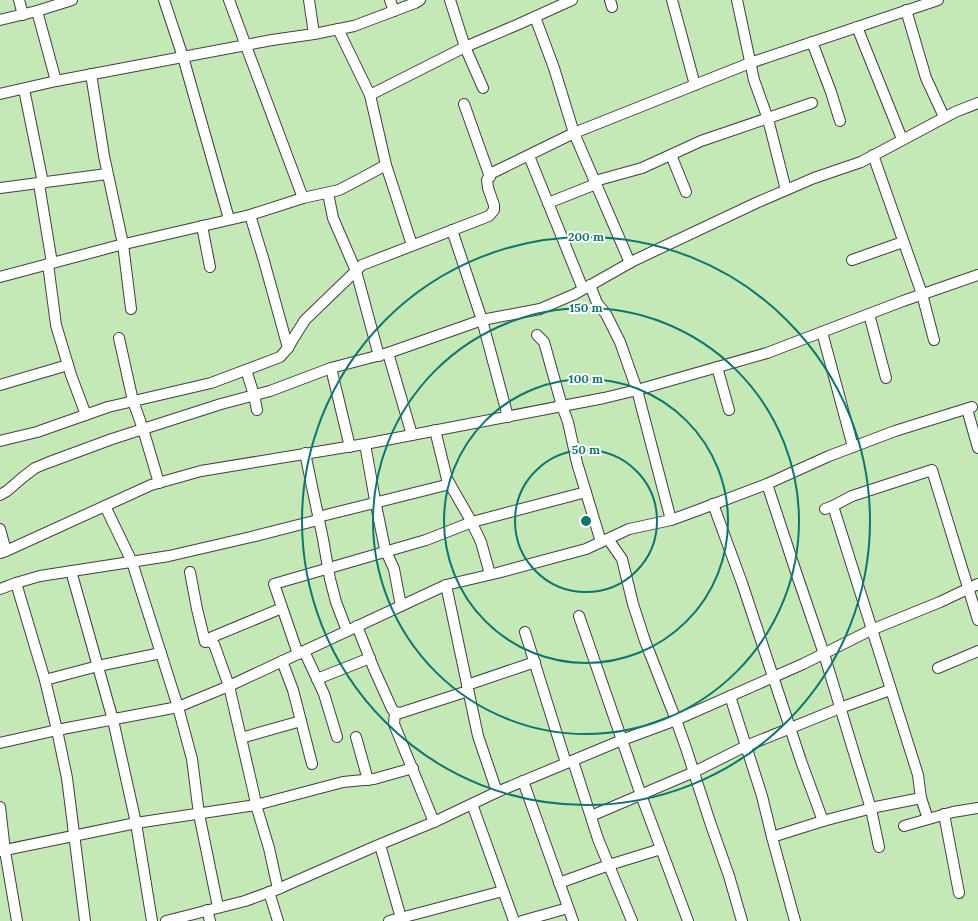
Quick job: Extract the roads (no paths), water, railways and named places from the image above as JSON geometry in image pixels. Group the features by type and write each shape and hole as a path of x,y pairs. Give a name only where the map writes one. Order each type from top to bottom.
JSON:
{"street":[{"path":"20,0 23,15"},
{"path":"0,20 23,15 72,0"},
{"path":"164,0 183,57 229,219"},
{"path":"229,0 303,198"},
{"path":"309,0 314,34"},
{"path":"390,0 394,11"},
{"path":"0,94 56,80 354,26 420,0"},
{"path":"450,0 465,46 483,88"},
{"path":"370,94 465,46 572,0"},
{"path":"672,0 695,85"},
{"path":"737,0 754,80 768,118 786,190"},
{"path":"0,441 37,432 108,407 211,383 280,357 288,348 305,320 362,265 489,216 494,210 487,180 492,173 574,133 750,63 938,0"},
{"path":"906,10 926,78 944,118"},
{"path":"37,11 56,80"},
{"path":"535,17 554,68 574,133 630,263"},
{"path":"857,27 902,139"},
{"path":"338,29 370,94 386,165 412,245"},
{"path":"812,42 831,92 840,121"},
{"path":"91,74 107,174 123,244 131,309"},
{"path":"24,88 41,183 56,325 68,365 86,415"},
{"path":"0,495 8,491 35,468 105,442 187,414 270,391 331,368 383,354 482,320 540,309 575,294 630,263 756,203 814,178 861,162 902,139 978,102"},
{"path":"548,203 596,183 642,168 701,141 812,103"},
{"path":"464,104 490,177"},
{"path":"671,155 686,192"},
{"path":"873,155 922,294 934,340"},
{"path":"529,156 548,203 586,287 606,314 620,342 637,390 671,520"},
{"path":"0,276 123,244 250,215 303,198 339,190 386,165"},
{"path":"0,188 107,174"},
{"path":"328,193 333,218 356,271 383,354 412,435"},
{"path":"250,215 288,348"},
{"path":"202,226 210,267"},
{"path":"452,230 482,320 508,416"},
{"path":"852,260 903,242"},
{"path":"0,529 3,552 151,485 201,471 350,447 604,398 637,390 767,352 922,294 978,275"},
{"path":"869,314 886,378"},
{"path":"822,332 853,447"},
{"path":"537,335 544,342 568,422 577,463 586,492 605,540 622,559 633,604 645,641 676,720 729,876 742,921"},
{"path":"119,338 133,401 159,483"},
{"path":"0,385 68,365"},
{"path":"717,367 729,410"},
{"path":"331,368 350,447"},
{"path":"246,370 257,410"},
{"path":"0,742 178,707 229,686 446,585 586,549 629,529 671,520 767,484 829,456 895,431 970,408 978,448"},
{"path":"434,430 447,480 472,522 481,542 490,574"},
{"path":"365,444 385,549 394,569 401,606"},
{"path":"305,454 328,569 336,602 346,631"},
{"path":"928,819 921,798 918,775 871,630 829,508 852,496 932,470 978,620"},
{"path":"0,589 40,576 169,556 251,537 450,484"},
{"path":"767,484 824,654 871,809 879,847"},
{"path":"337,737 324,694 301,652 282,608 274,584 426,540 472,522 586,492"},
{"path":"713,504 823,821"},
{"path":"105,506 132,562 178,707 192,759 199,814 218,907"},
{"path":"71,571 113,720 136,823 152,921"},
{"path":"190,572 204,640"},
{"path":"16,583 45,680 67,778 86,921"},
{"path":"166,921 245,900 274,890 434,822 523,781 622,740 676,720 803,664 871,630 940,602 978,584"},
{"path":"446,585 478,736 497,792"},
{"path":"204,640 282,608"},
{"path":"579,616 641,795 688,921"},
{"path":"357,626 392,709 400,714 535,662"},
{"path":"525,632 598,839 632,921"},
{"path":"204,640 205,642 208,641 214,644 229,686 256,805 269,848 278,921"},
{"path":"938,668 978,651"},
{"path":"45,680 98,666 161,653"},
{"path":"317,679 370,658"},
{"path":"282,661 293,690 312,764"},
{"path":"591,816 694,772 746,746 840,708 890,690"},
{"path":"730,696 762,796 796,921"},
{"path":"395,712 394,724 434,822"},
{"path":"241,738 301,721"},
{"path":"356,738 368,780"},
{"path":"2,851 136,823 256,805 342,782 374,779 413,768"},
{"path":"523,781 573,921"},
{"path":"772,837 823,821 921,798"},
{"path":"472,804 515,921 568,908"},
{"path":"0,807 2,851 17,921"},
{"path":"904,826 944,814 978,808"},
{"path":"944,814 959,893"},
{"path":"380,845 397,920 503,891"},
{"path":"559,883 609,865 661,849"},
{"path":"207,910 210,921"}]}
